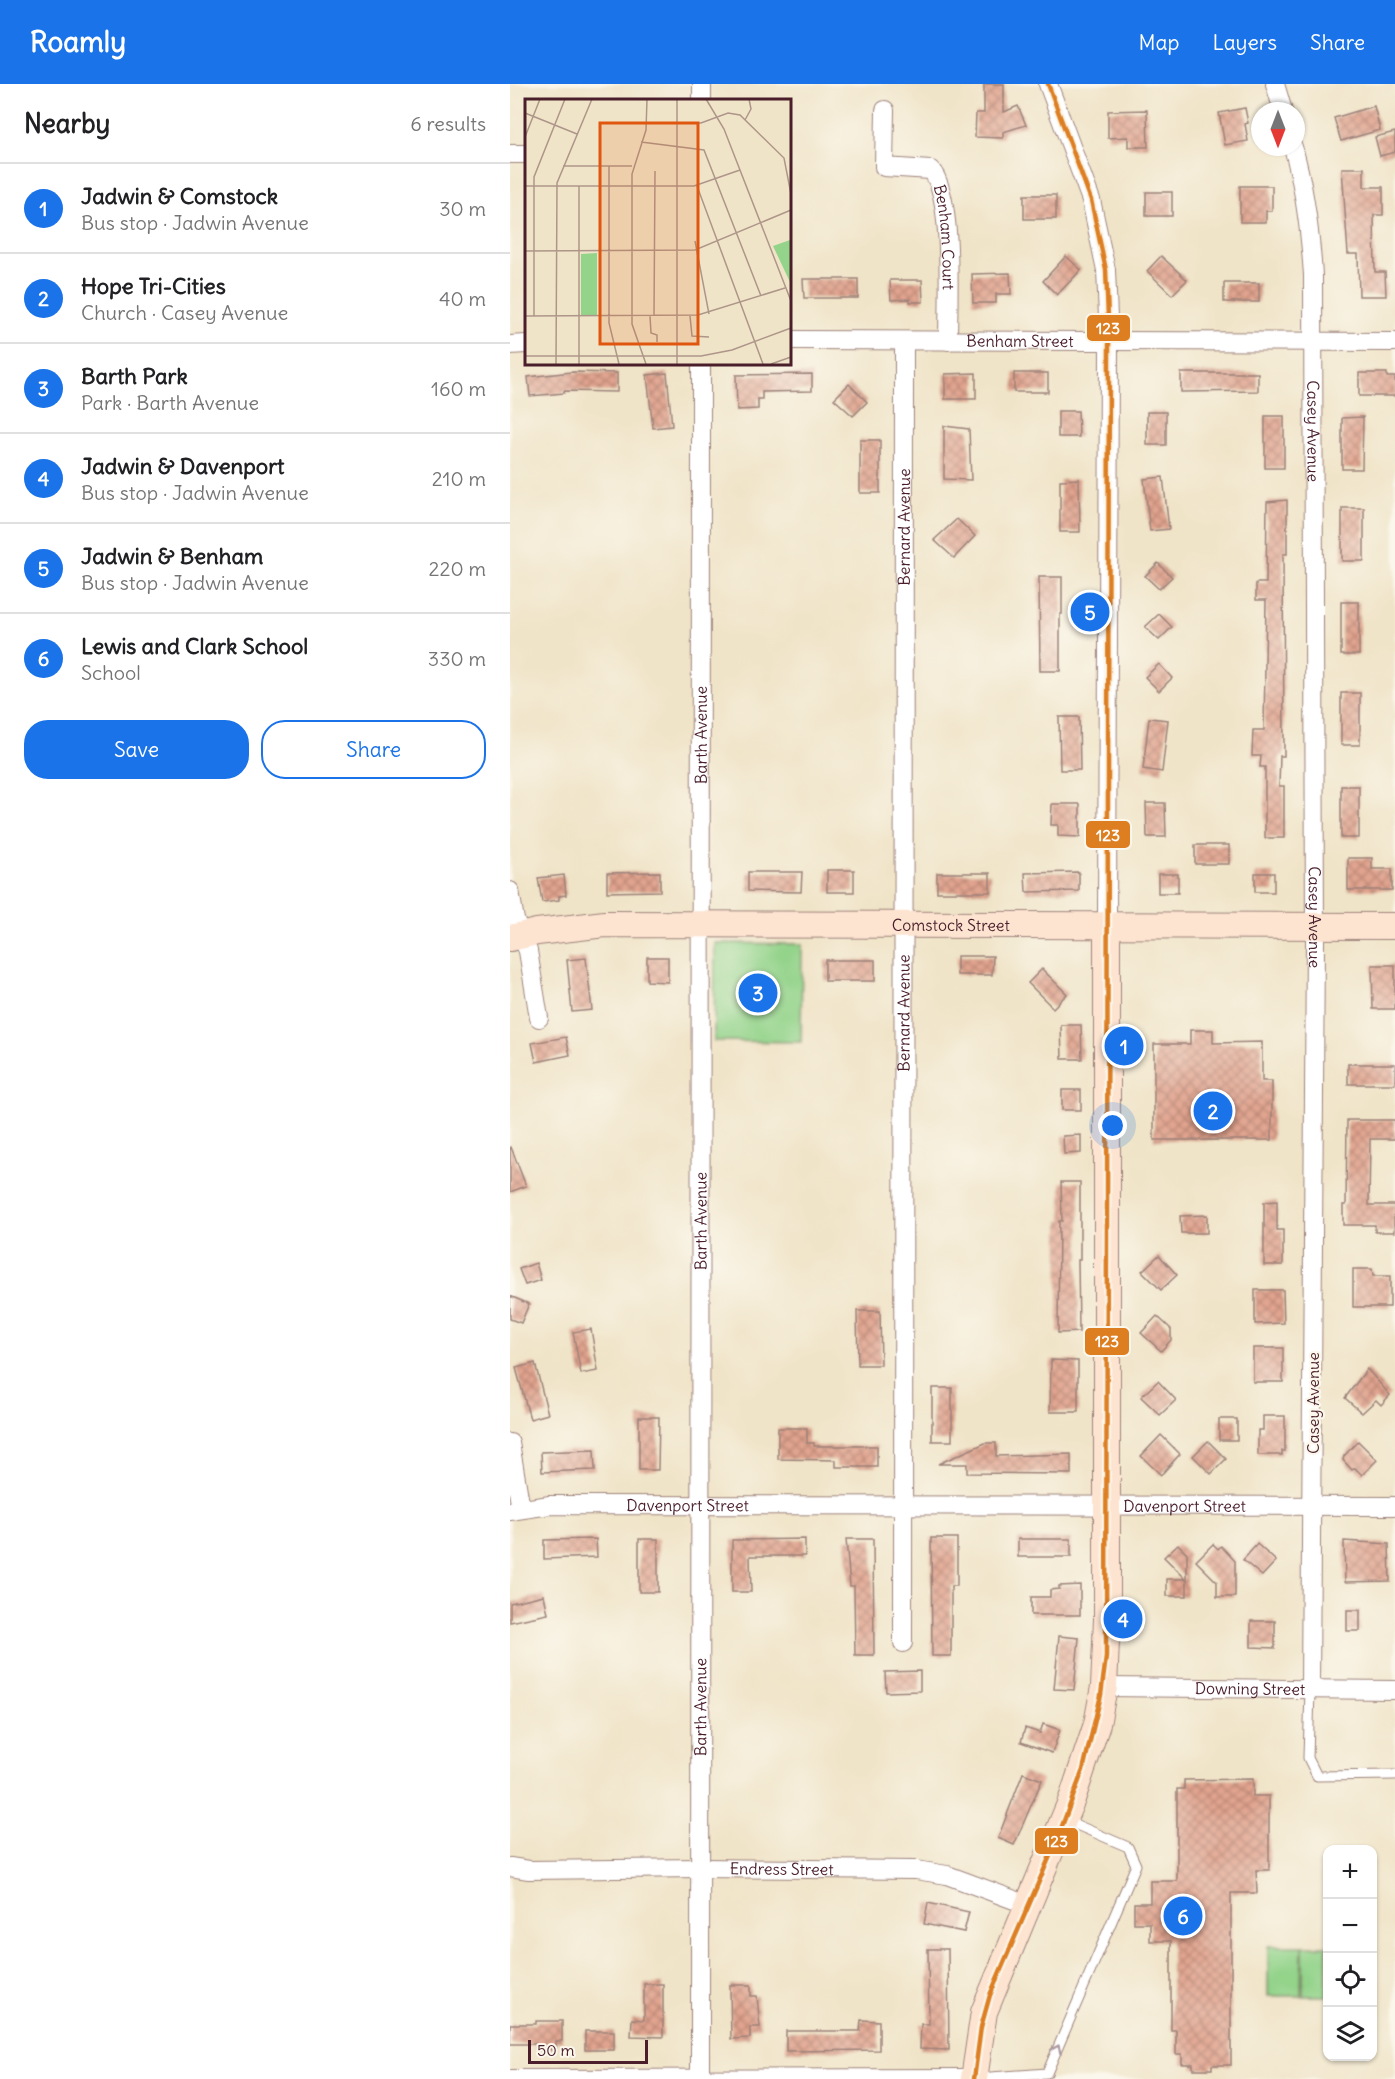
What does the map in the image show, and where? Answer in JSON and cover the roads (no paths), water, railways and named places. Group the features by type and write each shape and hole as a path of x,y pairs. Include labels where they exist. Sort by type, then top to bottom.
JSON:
{"street":[{"path":"510,2079 974,2079 984,2012 1064,1820 1097,1724 1104,1687 1106,1657 1109,341 1106,270 1091,200 1048,84"},
{"path":"1275,84 1280,102"},
{"name":"Benham Court","path":"885,110 884,167 931,170 940,185 946,224 948,341"},
{"name":"Casey Avenue","path":"1295,156 1310,227 1313,342 1315,926 1310,1690"},
{"name":"Benham Street","path":"790,340 1395,342"},
{"name":"Bernard Avenue","path":"902,1507 905,925 904,341"},
{"path":"510,345 525,344"},
{"name":"Barth Avenue","path":"700,2079 701,364"},
{"path":"510,891 516,936 528,951 539,1018"},
{"name":"Comstock Street","path":"516,936 605,924 1395,926"},
{"path":"510,1443 515,1510"},
{"name":"Davenport Street","path":"515,1510 550,1505 1395,1506"},
{"path":"902,1507 903,1643"},
{"name":"Downing Street","path":"1104,1687 1395,1690"},
{"name":"Endress Street","path":"510,1867 529,1870 701,1868 931,1871 1028,1905"}],"lane":[{"path":"1310,1690 1308,1758 1317,1776 1395,1775"},
{"path":"974,2079 1047,2073 1136,1865 1128,1847 1064,1820"}],"place":[{"name":"Jadwin & Benham","path":"1090,612"},
{"name":"Barth Park","path":"758,993"},
{"name":"Jadwin & Comstock","path":"1124,1046"},
{"name":"Hope Tri-Cities","path":"1213,1111"},
{"name":"Jadwin & Davenport","path":"1123,1619"},
{"name":"Lewis and Clark School","path":"1183,1916"}]}
